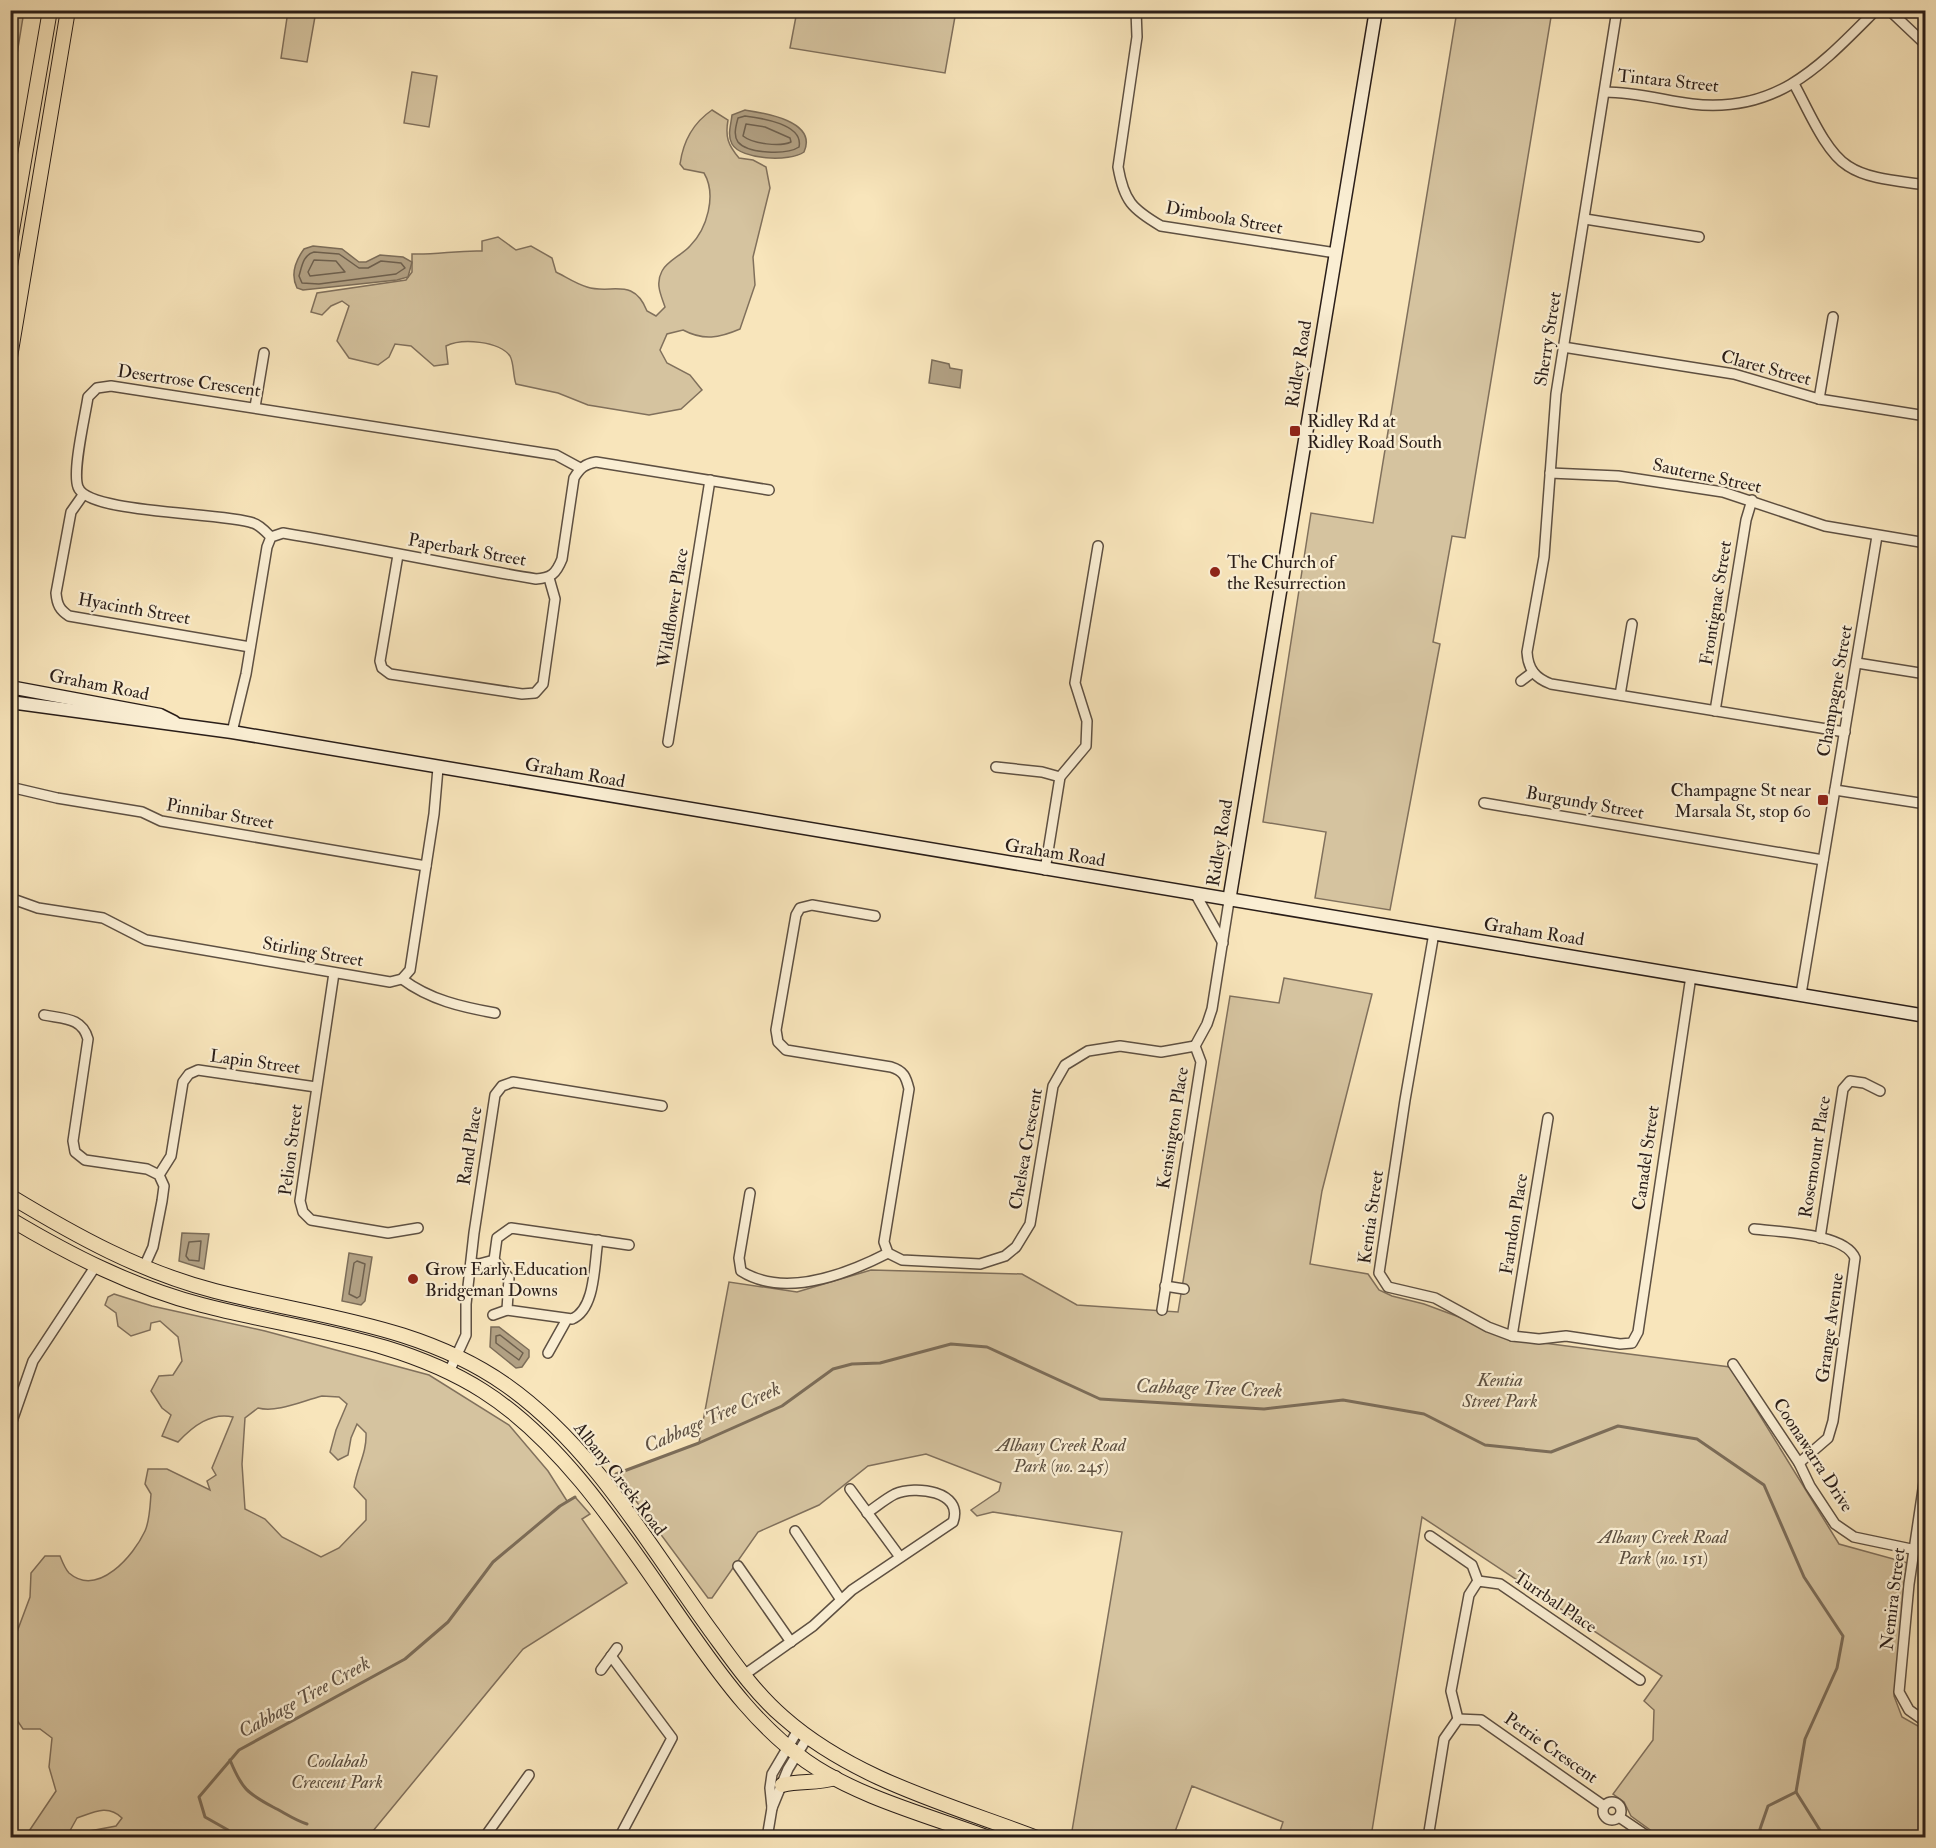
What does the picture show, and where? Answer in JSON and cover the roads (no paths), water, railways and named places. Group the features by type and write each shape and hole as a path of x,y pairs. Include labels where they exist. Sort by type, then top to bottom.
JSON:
{"main road":[{"path":"10,242 50,10"},
{"path":"10,357 68,10"},
{"name":"Albany Creek Road","path":"10,1196 76,1235 144,1267 216,1291 374,1325 416,1338 457,1356 520,1396 575,1447 744,1675 769,1704 803,1734 862,1769 1037,1838"},
{"name":"Albany Creek Road","path":"10,1219 95,1267 178,1299 386,1347 449,1372 513,1412 560,1457 734,1693 792,1750 836,1778 989,1838"},
{"path":"782,1785 796,1782 819,1784 836,1778"}],"street":[{"name":"Dimboola Street","path":"1136,10 1137,38 1118,167 1121,187 1130,204 1138,213 1161,226 1336,253"},
{"name":"Ridley Road","path":"1229,901 1376,10"},
{"name":"Sherry Street","path":"1533,672 1527,652 1544,557 1552,423 1617,10"},
{"name":"Tintara Street","path":"1605,92 1710,105 1751,100 1794,84 1820,66 1876,10"},
{"path":"1888,10 1926,45"},
{"path":"1794,84 1830,148 1846,170 1926,185"},
{"path":"1585,219 1699,237"},
{"path":"1819,399 1833,317"},
{"name":"Claret Street","path":"1563,346 1734,374 1819,399 1926,416"},
{"path":"255,407 264,353"},
{"name":"Desertrose Crescent","path":"83,495 75,479 88,397 97,388 111,386 556,455 580,468"},
{"path":"580,468 596,462 769,490"},
{"name":"Paperbark Street","path":"271,537 284,533 536,579 549,578 557,572 562,559 574,478 580,468"},
{"name":"Sauterne Street","path":"1550,473 1642,479 1723,492 1825,526 1926,543"},
{"name":"Wildflower Place","path":"668,742 710,480"},
{"path":"83,495 92,501 152,511 177,511 254,523 271,537 267,547 250,647 232,732"},
{"name":"Hyacinth Street","path":"83,495 71,512 57,593 57,603 61,611 69,616 250,647"},
{"name":"Frontignac Street","path":"1715,711 1746,520 1752,500"},
{"name":"Champagne Street","path":"1801,994 1877,536"},
{"path":"1045,870 1060,777 1086,746 1087,721 1075,683 1098,546"},
{"path":"398,555 380,661 382,668 390,674 522,694 535,693 543,684 555,598 549,578"},
{"path":"1620,695 1632,624"},
{"path":"1857,663 1926,674"},
{"path":"1521,681 1533,672 1551,684 1845,732"},
{"name":"Graham Road","path":"10,687 160,715 178,724"},
{"name":"Graham Road","path":"10,702 158,724 178,724 232,732 1229,901 1926,1016"},
{"path":"996,767 1042,771 1060,777"},
{"path":"438,768 410,970 402,979 415,989 442,1000 464,1008 495,1013"},
{"name":"Pinnibar Street","path":"10,787 142,812 161,821 426,866"},
{"path":"1835,790 1926,804"},
{"name":"Burgundy Street","path":"1484,803 1823,860"},
{"path":"1196,895 1223,943"},
{"name":"Stirling Street","path":"10,898 38,908 103,918 146,940 390,982 402,979"},
{"name":"Kensington Place","path":"1162,1310 1201,1062 1195,1046 1212,1009 1229,901"},
{"path":"750,1193 739,1258 741,1271 751,1277 792,1285 808,1283 871,1262 888,1253 884,1242 909,1089 907,1078 901,1070 891,1067 786,1050 778,1042 776,1030 796,915 800,908 812,905 875,916"},
{"name":"Kentia Street","path":"1434,933 1404,1100 1379,1273 1388,1287 1435,1298 1488,1327 1512,1336 1539,1339 1566,1336 1620,1344 1632,1343"},
{"name":"Pelion Street","path":"334,973 300,1201 303,1212 311,1220 388,1233 418,1228"},
{"name":"Canadel Street","path":"1632,1343 1638,1332 1691,976"},
{"path":"44,1015 76,1021 85,1029 88,1039 73,1141 75,1152 85,1160 147,1169 159,1175 164,1186 153,1246 144,1267"},
{"name":"Chelsea Crescent","path":"888,1253 902,1260 980,1264 1005,1256 1016,1246 1030,1224 1053,1086 1065,1065 1088,1051 1120,1046 1161,1052 1195,1046"},
{"name":"Lapin Street","path":"159,1175 171,1156 183,1082 189,1074 198,1070 316,1087"},
{"name":"Rosemount Place","path":"1820,1238 1843,1089 1850,1081 1864,1083 1880,1091"},
{"name":"Rand Place","path":"449,1372 466,1335 471,1263 495,1095 502,1086 513,1082 662,1106"},
{"name":"Farndon Place","path":"1512,1336 1548,1118"},
{"path":"507,1310 509,1278 494,1260 496,1238 511,1228 629,1245"},
{"name":"Grange Avenue","path":"1754,1228 1820,1238 1846,1245 1852,1251 1855,1266 1828,1438 1799,1463"},
{"path":"493,1316 507,1310 567,1318 577,1317 586,1305 598,1240"},
{"path":"471,1263 479,1264 494,1260"},
{"path":"10,1427 33,1361 95,1267"},
{"path":"1165,1286 1184,1289"},
{"path":"548,1353 567,1318"},
{"name":"Coonawarra Drive","path":"1733,1364 1799,1463 1810,1486 1835,1524 1854,1537 1916,1550"},
{"name":"Nemira Street","path":"1926,1469 1916,1550 1909,1584 1899,1692 1909,1710 1926,1722"},
{"path":"850,1489 900,1557"},
{"path":"744,1675 791,1642 841,1600 953,1522 953,1506 946,1497 932,1491 905,1491 895,1494 867,1512"},
{"path":"795,1531 841,1600"},
{"path":"1428,1838 1444,1739 1458,1719 1451,1691 1469,1595 1478,1581 1472,1565 1430,1536"},
{"path":"738,1566 791,1642"},
{"name":"Turrbal Place","path":"1478,1581 1500,1584 1640,1680"},
{"path":"601,1670 617,1648"},
{"path":"611,1656 672,1738 619,1838"},
{"name":"Petrie Crescent","path":"1458,1719 1481,1720 1604,1806 1603,1815 1606,1818 1613,1820 1619,1817 1650,1838"},
{"path":"772,1808 770,1788 772,1774 803,1734"},
{"path":"767,1838 772,1808 782,1785 792,1750"},
{"path":"484,1838 529,1775"}],"water":[{"path":"745,110 776,116 796,126 803,133 806,141 804,152 788,157 766,158 737,149 730,137 732,115"},
{"path":"313,246 342,249 359,262 366,262 380,255 403,257 412,262 408,277 397,280 303,290 297,288 295,283 295,267 304,249"},
{"path":"932,360 949,364 950,368 962,370 960,388 929,383"},
{"path":"182,1233 209,1234 204,1269 179,1261"},
{"path":"349,1253 372,1257 365,1301 361,1305 342,1301"},
{"path":"491,1327 499,1327 529,1350 529,1357 522,1367 516,1368 490,1347"}],"waterway":[{"name":"Cabbage Tree Creek","path":"616,1474 699,1443 782,1406 833,1369 852,1364 880,1363 951,1344 987,1347 1100,1399 1264,1409 1343,1400 1424,1414 1485,1445 1551,1452 1618,1426 1697,1439 1764,1485 1804,1577 1843,1636 1837,1668 1805,1739 1796,1792 1823,1835 1844,1838"},
{"name":"Cabbage Tree Creek","path":"231,1838 228,1830 205,1817 199,1797 239,1750 405,1659 448,1622 493,1562 560,1506 575,1497"},
{"path":"230,1760 238,1778 251,1794 307,1824"},
{"path":"1764,1838 1760,1829 1768,1806 1796,1792"}],"place":[{"name":"Ridley Rd at Ridley Road South","path":"1295,431"},
{"name":"The Church of the Resurrection","path":"1215,572"},
{"name":"Champagne St near Marsala St, stop 60","path":"1823,800"},
{"name":"Grow Early Education Bridgeman Downs","path":"413,1279"}],"park label":[{"name":"Kentia Street Park","path":"1500,1390"},
{"name":"Albany Creek Road Park (no. 245)","path":"1061,1455"},
{"name":"Albany Creek Road Park (no. 151)","path":"1663,1547"},
{"name":"Coolabah Crescent Park","path":"337,1771"}]}
